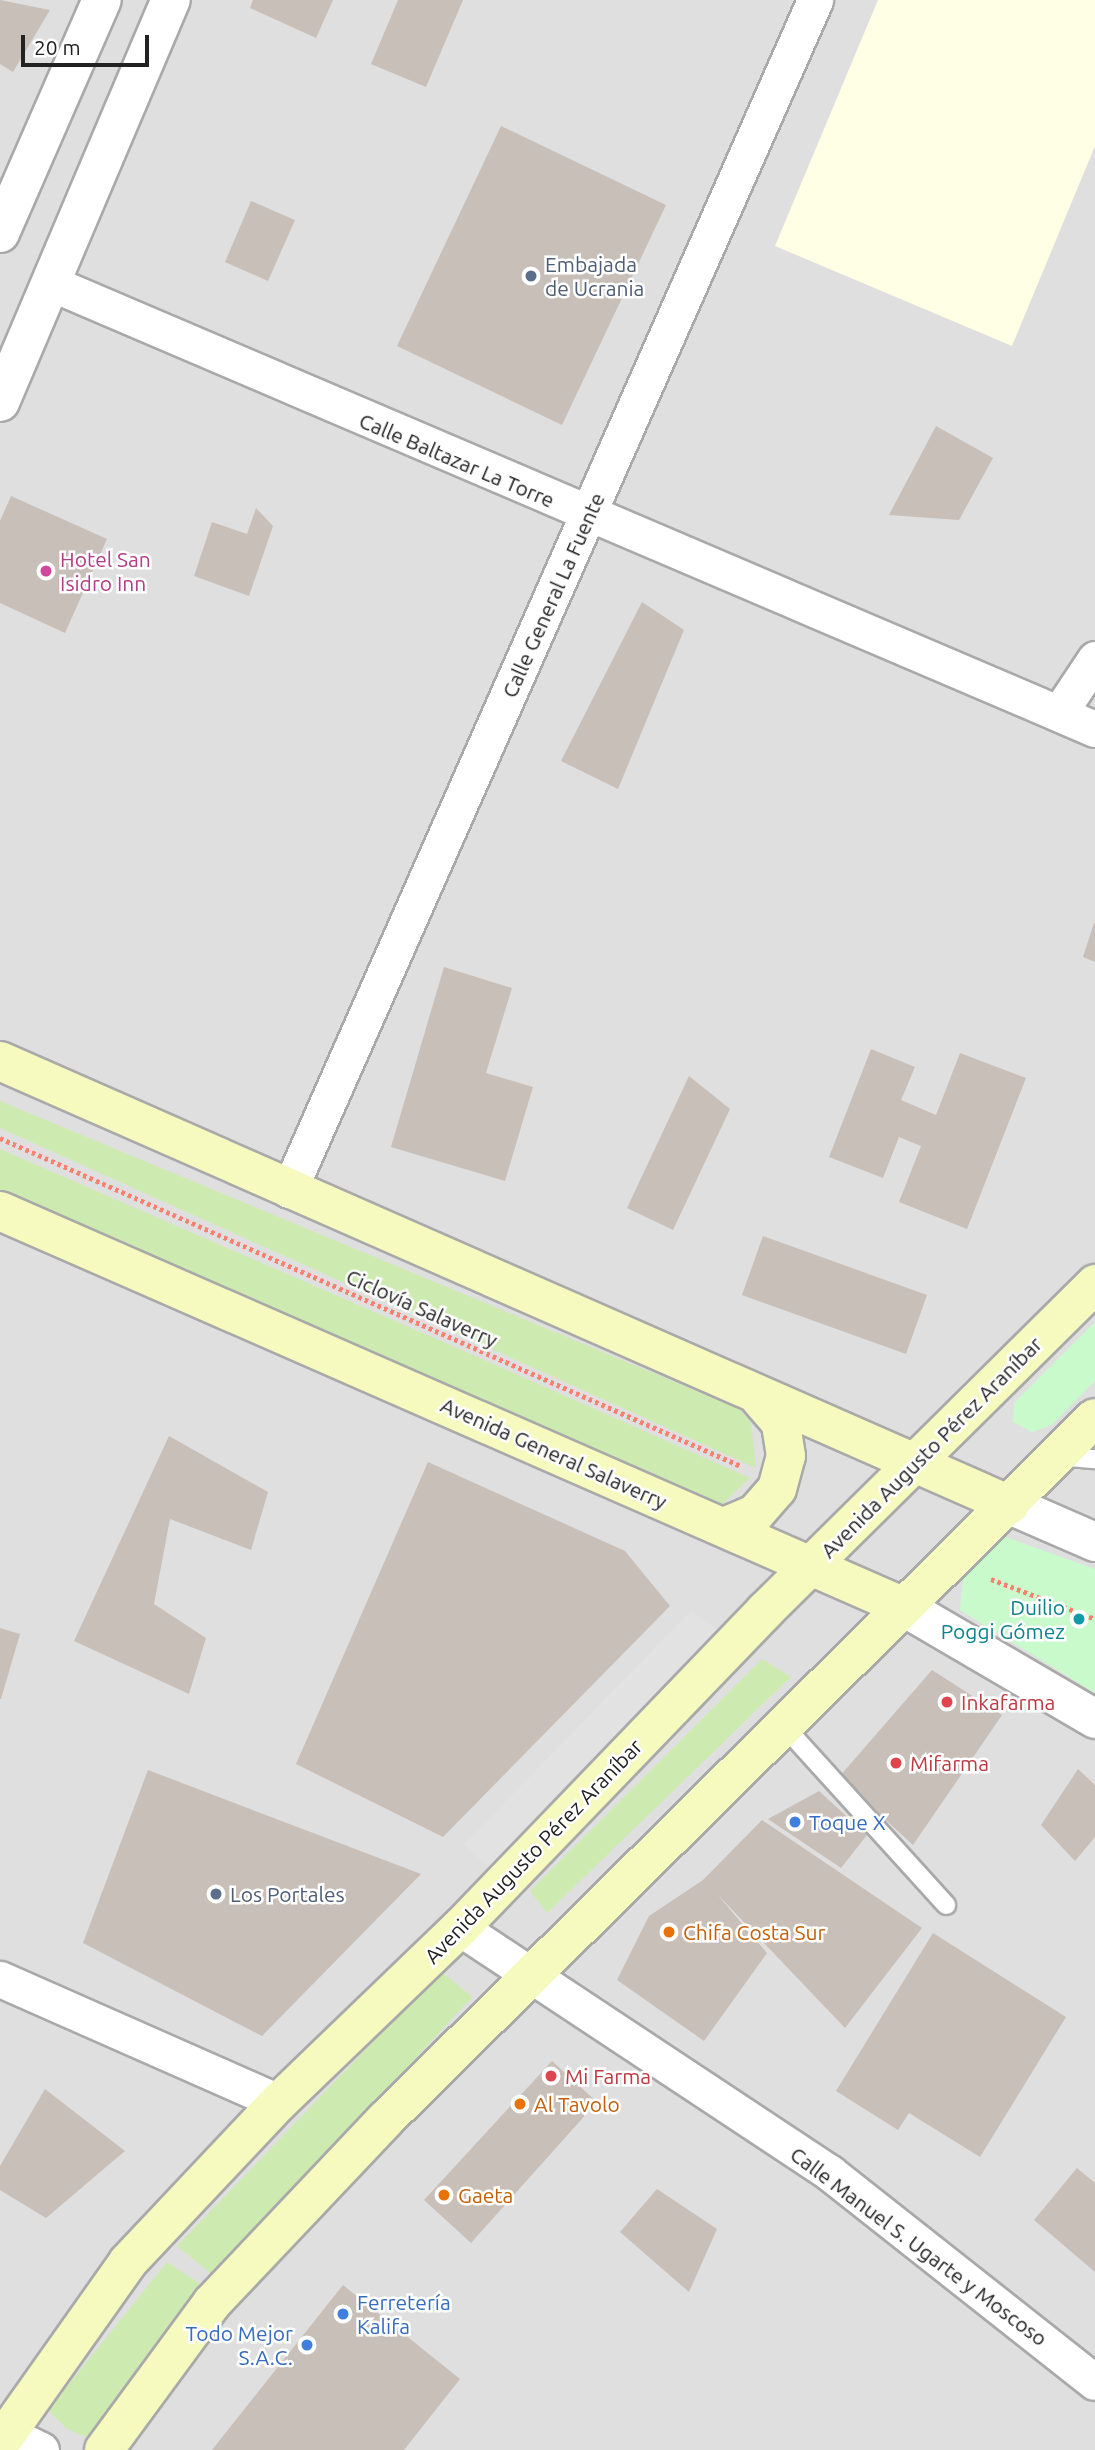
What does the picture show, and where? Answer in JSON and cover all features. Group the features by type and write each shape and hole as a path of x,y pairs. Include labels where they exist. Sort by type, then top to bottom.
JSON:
{"main road":[{"path":"0,1061 760,1399 1010,1505"},
{"name":"Avenida General Salaverry","path":"0,1211 902,1606"},
{"name":"Avenida Augusto Pérez Araníbar","path":"3,2437 128,2262 279,2102 460,1928 812,1565 1095,1284"},
{"path":"724,1527 755,1514 777,1489 786,1456 781,1423 760,1399"},
{"path":"104,2450 212,2303 530,1976 902,1606 1010,1505 1077,1458 1095,1418"}],"street":[{"path":"0,233 102,0"},
{"path":"0,402 171,0"},
{"name":"Calle General La Fuente","path":"289,1190 815,0"},
{"name":"Calle Baltazar La Torre","path":"52,284 587,517 1095,729"},
{"path":"1059,713 1095,659"},
{"path":"1010,1505 1095,1542"},
{"name":"Avenida General Salaverry","path":"902,1606 1095,1719"},
{"name":"Calle Manuel S. Ugarte y Moscoso","path":"460,1928 830,2173 1095,2382"},
{"path":"0,1979 279,2102"},
{"path":"3,2437 41,2450"}],"lane":[{"path":"783,1725 946,1905"}],"path":[{"name":"Ciclovía Salaverry","path":"0,1138 748,1469"},
{"path":"991,1578 1095,1619"}],"shaded area":[{"path":"0,0 1095,0 1095,2450 0,2450"},
{"path":"878,0 1095,0 1095,146 1012,346 775,246"},
{"path":"691,1611 719,1631 491,1871 464,1844"}],"green space":[{"path":"0,1101 740,1409 751,1423 756,1468 0,1128"},
{"path":"0,1149 750,1478 712,1514 0,1198"},
{"path":"1095,1322 1095,1381 1052,1425 1032,1432 1013,1422 1014,1403"},
{"path":"1003,1536 1095,1569 1095,1693 960,1610 963,1579"},
{"path":"762,1659 791,1677 547,1913 530,1891"},
{"path":"441,1971 472,1997 215,2277 177,2246"},
{"path":"167,2262 205,2287 91,2439 67,2429 48,2410"}],"building":[{"path":"0,0 50,10 13,72 0,64"},
{"path":"253,0 333,0 316,38 250,8"},
{"path":"398,0 463,0 426,87 371,64"},
{"name":"Embajada de Ucrania","path":"501,126 666,205 562,425 397,346"},
{"path":"251,201 295,220 268,281 225,262"},
{"path":"936,426 993,458 959,520 889,515"},
{"name":"Hotel San Isidro Inn","path":"11,496 107,539 65,633 0,603 0,521"},
{"path":"256,508 273,526 249,596 194,576 212,522 247,534"},
{"path":"642,602 684,630 618,789 561,761"},
{"path":"1095,923 1095,962 1083,957"},
{"path":"444,967 512,988 486,1073 533,1087 505,1181 391,1147"},
{"path":"871,1049 915,1067 901,1100 936,1115 960,1053 1026,1078 967,1229 899,1202 921,1146 899,1137 883,1178 829,1157"},
{"path":"689,1076 730,1109 673,1230 627,1208"},
{"path":"763,1236 927,1295 906,1354 742,1295"},
{"path":"169,1436 268,1492 251,1550 170,1519 154,1604 206,1638 189,1694 74,1641"},
{"path":"428,1462 625,1551 670,1606 443,1837 296,1764"},
{"path":"0,1628 20,1634 1,1699 0,1699"},
{"path":"932,1670 1002,1715 913,1845 839,1777"},
{"path":"1078,1769 1095,1785 1095,1837 1075,1861 1041,1825"},
{"path":"148,1770 421,1874 262,2036 83,1943"},
{"path":"819,1791 867,1835 841,1868 768,1819"},
{"path":"762,1820 922,1928 845,2028 717,1894 767,1953 704,2041 617,1980 649,1916 703,1880"},
{"path":"933,1933 1066,2017 980,2157 909,2113 898,2130 836,2091"},
{"path":"552,2061 597,2102 471,2243 424,2200"},
{"path":"45,2089 125,2151 46,2218 0,2190 0,2166"},
{"path":"1077,2168 1095,2183 1095,2272 1034,2220"},
{"path":"657,2189 717,2229 689,2292 620,2232"},
{"path":"343,2285 460,2379 404,2450 212,2450"}],"place":[{"name":"Embajada de Ucrania","path":"531,276"},
{"name":"Hotel San Isidro Inn","path":"46,571"},
{"name":"Duilio Poggi Gómez","path":"1079,1619"},
{"name":"Inkafarma","path":"947,1702"},
{"name":"Mifarma","path":"896,1763"},
{"name":"Toque X","path":"795,1822"},
{"name":"Los Portales","path":"216,1894"},
{"name":"Chifa Costa Sur","path":"669,1932"},
{"name":"Mi Farma","path":"551,2076"},
{"name":"Al Tavolo","path":"520,2104"},
{"name":"Gaeta","path":"444,2195"},
{"name":"Ferretería Kalifa","path":"343,2314"},
{"name":"Todo Mejor S.A.C.","path":"307,2345"}]}
